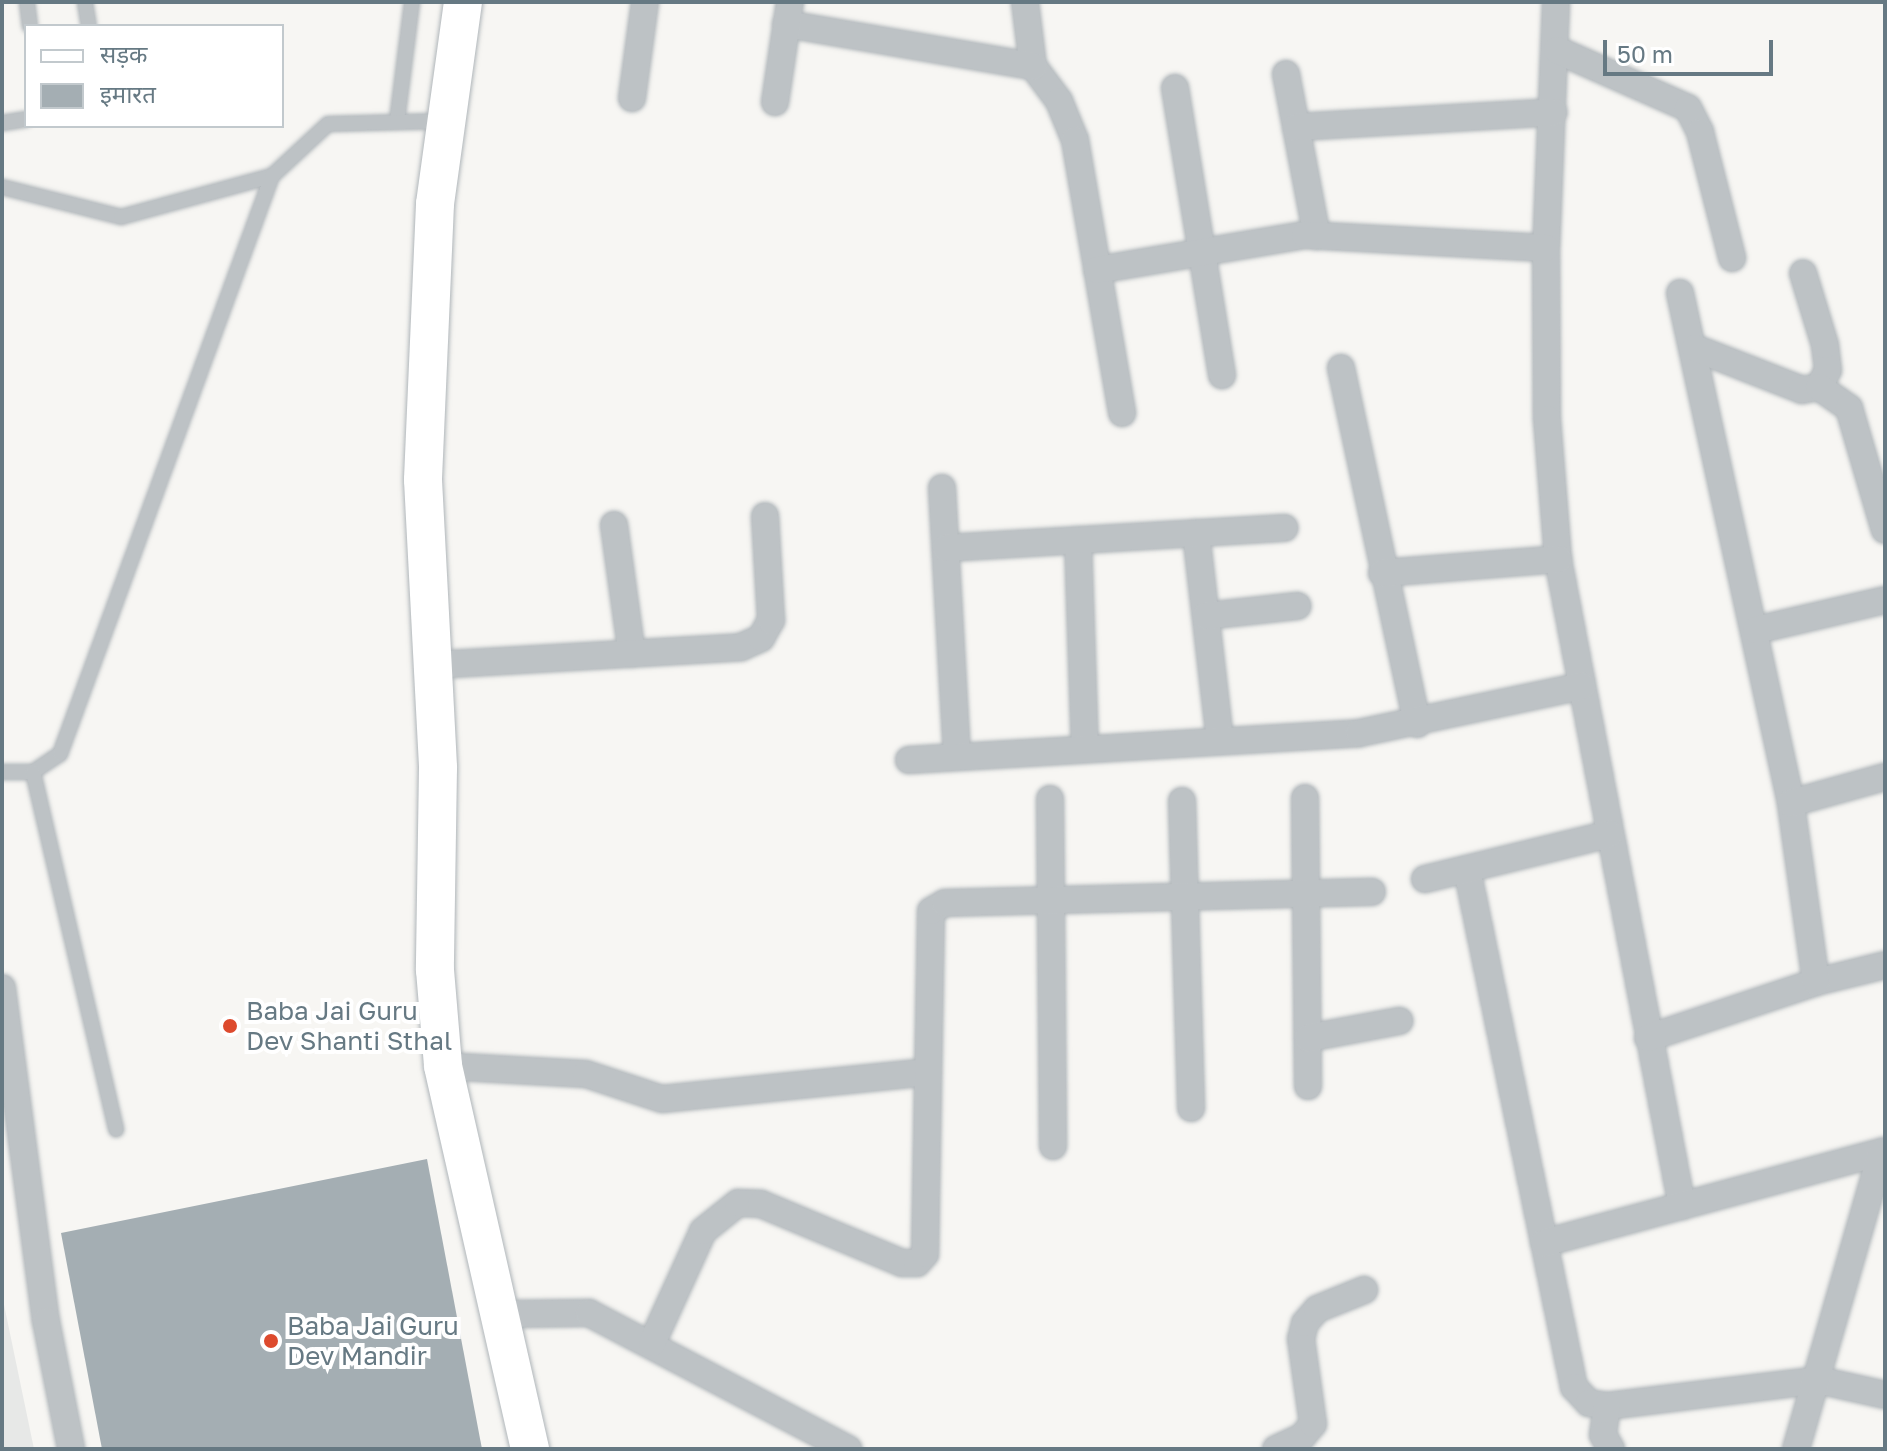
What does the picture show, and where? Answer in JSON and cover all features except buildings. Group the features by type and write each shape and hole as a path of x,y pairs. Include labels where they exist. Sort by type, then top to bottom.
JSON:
{"street":[{"path":"463,2 444,121 423,480 433,665 435,970 443,1066 530,1449"},
{"path":"632,98 645,2"},
{"path":"1025,2 1033,66 1069,119 1122,413"},
{"path":"1556,2 1557,50 1546,248 1547,419 1558,559 1682,1206"},
{"path":"775,102 788,13 1033,66"},
{"path":"1557,50 1688,108 1700,132 1732,258"},
{"path":"1286,74 1317,236"},
{"path":"1175,88 1199,253 1222,375"},
{"path":"1296,127 1554,112"},
{"path":"1097,270 1317,236 1546,248"},
{"path":"1803,273 1825,345 1828,370 1819,387"},
{"path":"1680,293 1695,348 1791,803 1816,982"},
{"path":"1695,348 1802,390 1819,387 1849,408 1880,490 1885,530"},
{"path":"1341,368 1382,573 1417,724"},
{"path":"942,488 957,757"},
{"path":"433,665 741,647 761,638 771,620 765,516"},
{"path":"614,525 632,654"},
{"path":"946,548 1284,528"},
{"path":"1196,533 1220,741"},
{"path":"1078,540 1085,749"},
{"path":"1382,573 1558,559"},
{"path":"1756,630 1885,600"},
{"path":"1206,616 1297,606"},
{"path":"909,760 1220,741 1417,724 1582,686"},
{"path":"1791,803 1885,777"},
{"path":"1305,798 1309,894 1308,1086"},
{"path":"1050,799 1053,1146"},
{"path":"1182,801 1188,897 1191,1108"},
{"path":"1425,879 1610,834"},
{"path":"1467,869 1574,1387 1589,1403 1607,1406 1818,1380 1885,1395"},
{"path":"652,1343 703,1231 738,1203 761,1204 902,1263 917,1263 930,1234 926,1072 931,911 945,903 1372,892"},
{"path":"1648,1038 1816,982 1885,965"},
{"path":"2,988 7,1063 46,1321 71,1449"},
{"path":"1308,1038 1399,1021"},
{"path":"443,1066 586,1074 662,1099 926,1072"},
{"path":"1544,1243 1884,1152"},
{"path":"1796,1449 1884,1152"},
{"path":"1276,1449 1302,1437 1313,1424 1301,1339 1305,1323 1317,1309 1364,1290"},
{"path":"501,1314 589,1313 652,1343 848,1449"},
{"path":"1607,1406 1603,1435 1611,1449"}],"lane":[{"path":"27,2 30,24"},
{"path":"85,2 89,24"},
{"path":"397,121 412,2"},
{"path":"2,123 24,119"},
{"path":"2,772 33,772 60,754 272,176 328,124 444,121"},
{"path":"2,187 121,217 272,176"},
{"path":"33,772 116,1130"}],"shaded area":[{"path":"2,1295 34,1449 2,1449"}],"place":[{"name":"Baba Jai Guru Dev Shanti Sthal","path":"230,1026"},
{"name":"Baba Jai Guru Dev Mandir","path":"271,1341"}]}
